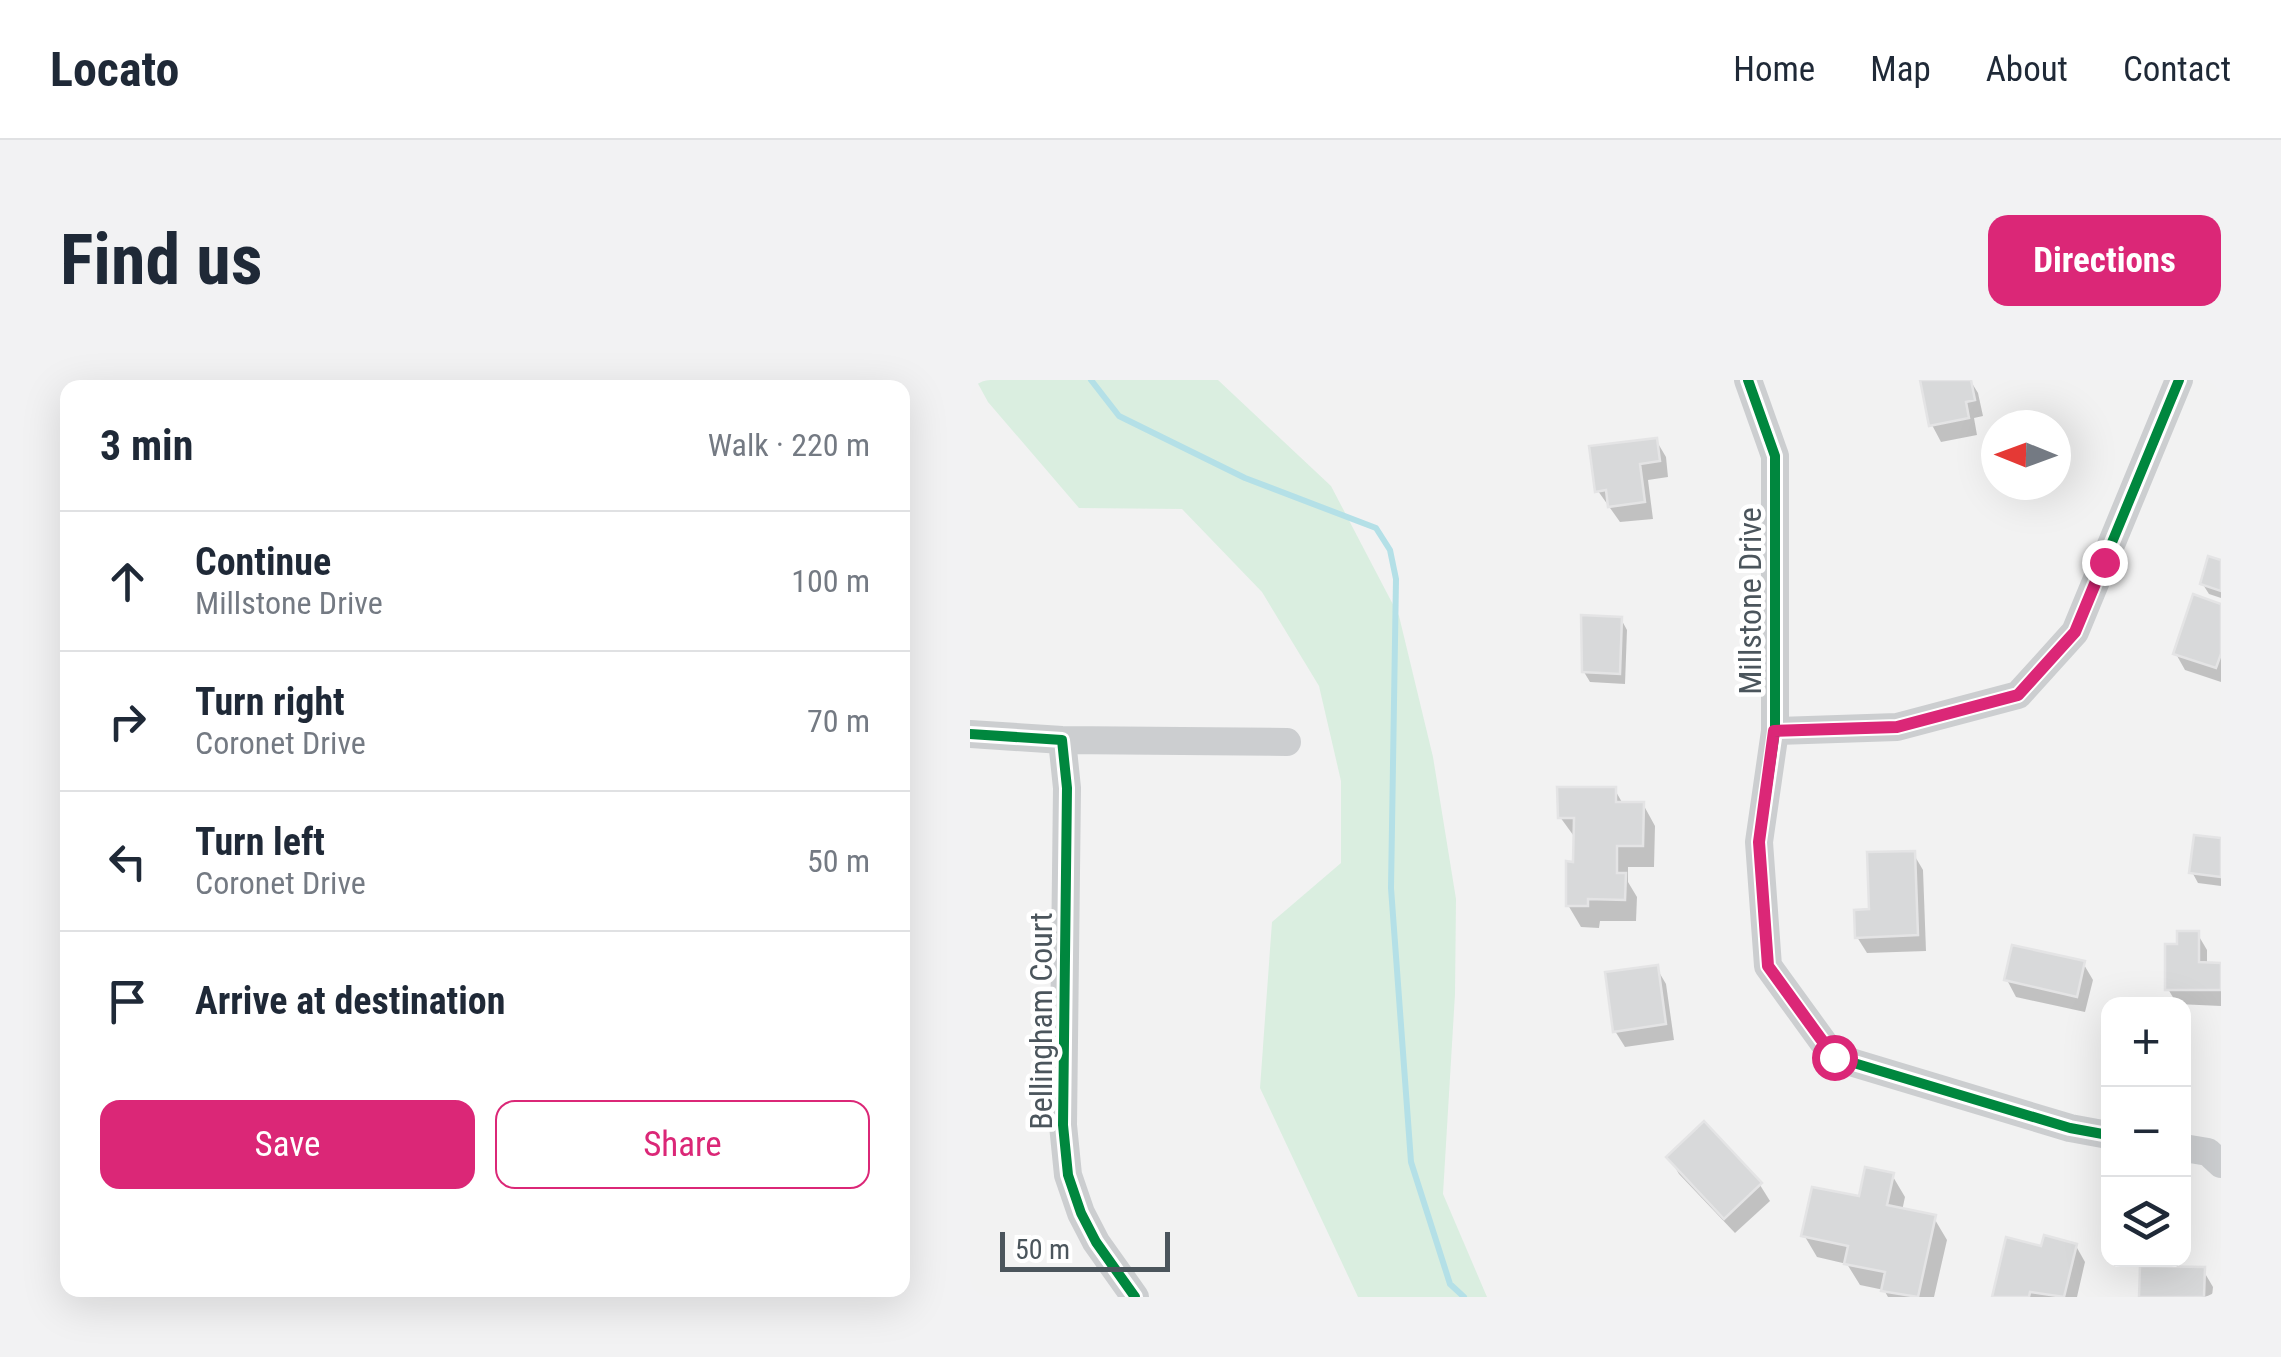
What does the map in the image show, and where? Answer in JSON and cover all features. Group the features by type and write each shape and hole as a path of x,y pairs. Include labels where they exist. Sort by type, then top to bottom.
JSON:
{"street":[{"name":"Millstone Drive","path":"1748,380 1775,456 1774,731 1759,842 1768,966 1834,1057 2070,1128 2101,1134"},
{"path":"1774,731 1897,727 2018,695 2075,632 2180,380"},
{"path":"970,734 1062,740 1287,742"},
{"name":"Bellingham Court","path":"1062,740 1067,788 1063,1125 1068,1175 1096,1242 1135,1297"},
{"path":"2191,1149 2208,1152 2221,1164"}],"green space":[{"path":"976,380 1218,380 1331,486 1399,616 1433,757 1456,899 1455,994 1443,1194 1487,1297 1358,1297 1260,1088 1272,922 1341,863 1341,781 1319,686 1262,592 1182,509 1079,508 988,402"}],"building":[{"path":"1920,380 1971,380 1975,400 1966,402 1969,418 1929,426"},
{"path":"1657,438 1660,461 1640,464 1645,502 1608,507 1606,490 1595,492 1589,446"},
{"path":"2208,556 2221,560 2221,591 2200,584"},
{"path":"2193,594 2221,604 2221,654 2216,668 2173,654"},
{"path":"1581,615 1622,617 1620,674 1582,672"},
{"path":"1557,787 1616,787 1616,802 1644,802 1643,846 1617,846 1617,873 1626,873 1625,900 1588,899 1588,906 1566,906 1566,861 1573,862 1574,818 1558,818"},
{"path":"2194,835 2221,838 2221,877 2189,873"},
{"path":"1915,851 1918,935 1855,938 1854,910 1869,909 1867,852"},
{"path":"2177,931 2199,931 2199,962 2221,963 2221,990 2165,990 2165,944 2177,944"},
{"path":"2012,945 2085,961 2077,997 2004,980"},
{"path":"1658,965 1666,1024 1613,1032 1605,972"},
{"path":"1704,1121 1762,1183 1724,1219 1666,1157"},
{"path":"1865,1167 1894,1173 1887,1205 1936,1215 1918,1297 1881,1291 1885,1272 1844,1264 1848,1246 1801,1236 1812,1187 1859,1196"},
{"path":"2044,1235 2077,1244 2064,1297 2030,1292 2029,1297 1992,1297 2006,1237 2041,1246"},
{"path":"2140,1267 2205,1267 2204,1297 2139,1297"}],"waterway":[{"path":"1091,380 1119,416 1245,478 1376,528 1390,550 1396,579 1391,888 1411,1162 1450,1284 1464,1297"}],"cycle path":[{"path":"1748,380 1775,456 1775,731 1759,842 1768,966 1834,1057 2070,1128 2101,1134"},
{"path":"1775,731 1897,727 2018,695 2075,632 2179,380"},
{"path":"970,734 1062,740 1067,788 1063,1125 1068,1175 1096,1242 1135,1297"}],"route":[{"path":"1834,1057 1768,966 1759,842 1774,731 1897,727 2018,695 2075,632 2104,562"}]}
